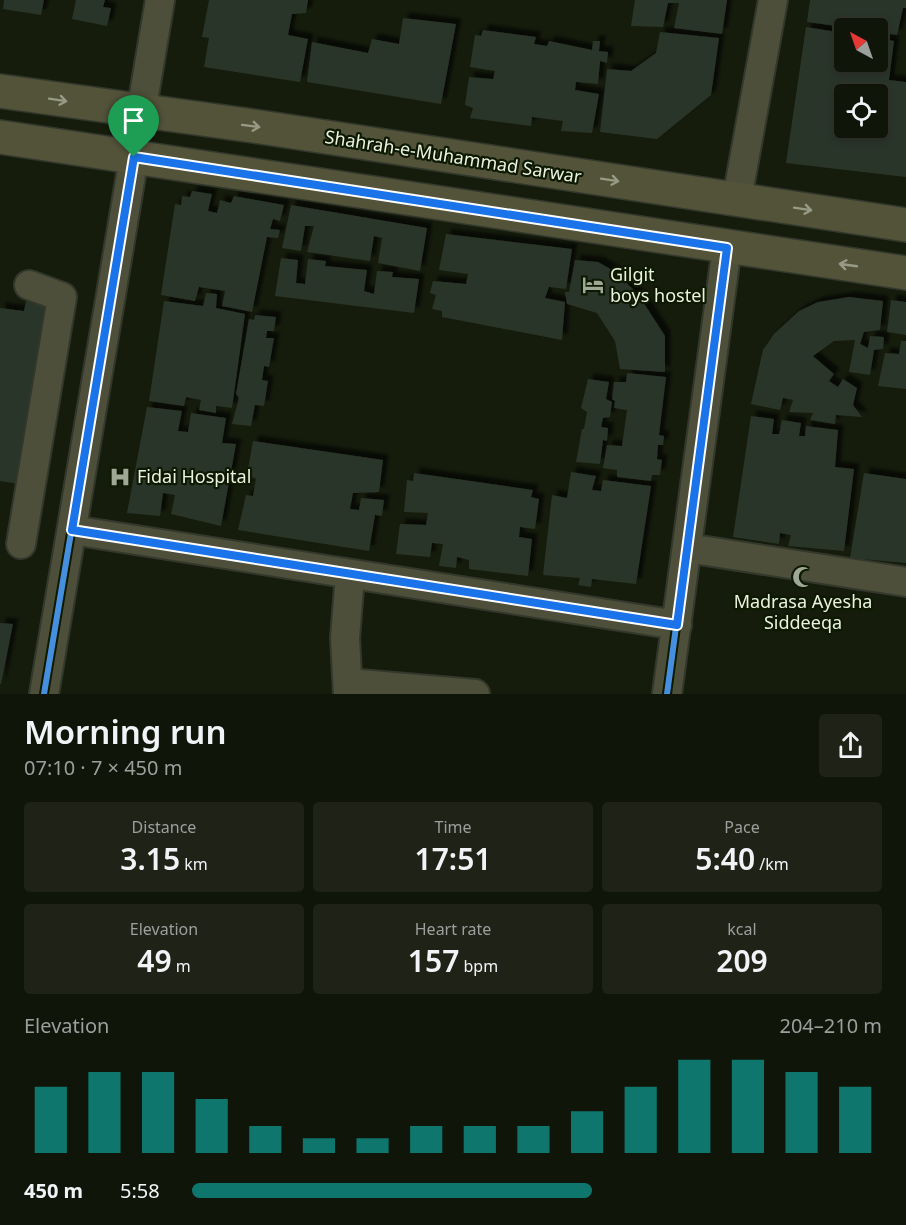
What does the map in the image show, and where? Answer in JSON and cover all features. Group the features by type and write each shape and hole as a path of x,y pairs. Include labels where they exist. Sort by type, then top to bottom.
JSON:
{"main road":[{"name":"Shahrah-e-Muhammad Sarwar","path":"0,91 141,113 260,127 906,225"},
{"path":"0,137 727,248 906,273"}],"street":[{"path":"141,113 160,0"},
{"path":"737,200 773,0"},
{"path":"44,694 134,157"},
{"path":"667,694 727,248"},
{"path":"21,544 62,297 29,285"},
{"path":"72,530 677,625"},
{"path":"687,548 906,582"},
{"path":"350,574 345,638 348,689 475,694"}],"building":[{"path":"4,0 44,0 41,15 3,9"},
{"path":"76,0 105,0 103,7 111,8 107,26 72,19"},
{"path":"209,0 308,0 306,13 292,14 288,35 308,39 300,82 204,67 209,38 202,37"},
{"path":"635,0 727,0 722,34 674,28 679,3 668,3 663,27 631,26"},
{"path":"810,0 906,0 906,8 903,8 897,35 888,34 888,18 834,18 834,26 807,22"},
{"path":"403,18 456,24 441,104 307,82 312,42 368,53 372,39 399,44"},
{"path":"806,27 834,31 834,72 888,72 888,40 894,41 889,80 906,82 906,177 786,163"},
{"path":"483,30 536,37 534,44 547,46 549,41 592,50 593,41 600,41 599,51 608,52 607,63 600,61 598,84 576,82 575,90 599,94 592,133 561,131 563,121 532,117 531,126 470,118 473,108 465,105 469,77 493,79 495,71 470,67 475,35 481,36"},
{"path":"660,32 719,38 711,95 657,139 600,132 607,69 631,71 656,53"},
{"path":"192,191 212,194 208,211 217,213 220,200 231,203 234,196 284,205 280,221 273,219 270,229 280,230 278,238 267,237 252,312 222,306 225,291 199,287 195,301 161,295 175,204 181,205 182,196 190,197"},
{"path":"291,205 427,228 420,271 378,263 382,238 374,236 370,261 307,252 314,226 305,226 301,251 282,248"},
{"path":"446,234 572,249 566,289 549,287 545,298 565,302 562,340 442,317 442,311 432,309 436,295 430,293 433,281 466,284 468,274 439,270"},
{"path":"281,258 298,260 296,283 305,284 308,259 326,261 325,266 367,270 364,291 374,294 377,271 393,272 392,277 419,279 414,313 275,296"},
{"path":"575,260 598,262 614,271 638,294 665,336 665,372 620,369 615,341 597,313 567,304 565,292 569,292"},
{"path":"206,293 217,294 216,308 245,314 232,408 216,406 216,413 199,410 201,400 186,397 184,406 149,401 164,301 203,306"},
{"path":"849,297 883,301 880,330 864,332 860,344 868,348 870,336 884,337 883,349 874,350 870,375 849,372 855,340 834,341 813,356 834,374 829,381 838,387 843,379 857,388 853,405 862,417 836,415 835,424 810,420 813,413 789,412 793,400 783,398 780,410 751,404 763,350 774,334 799,311 818,302"},
{"path":"891,300 906,302 906,335 887,332"},
{"path":"26,301 53,305 25,485 0,481 0,308 24,311"},
{"path":"255,315 276,317 274,331 267,331 266,338 274,338 269,367 264,366 262,380 268,381 264,406 255,405 251,426 232,424 239,398 236,394 249,319 254,320"},
{"path":"901,341 906,341 906,389 878,386 885,353 899,354"},
{"path":"627,373 666,377 659,435 664,436 663,445 658,445 657,459 662,460 660,475 652,475 651,481 617,477 617,470 603,468 607,445 622,446 627,410 614,408 615,401 612,399 614,382 626,382"},
{"path":"588,379 609,382 606,399 612,402 610,417 603,418 601,427 608,428 607,441 603,440 600,464 576,462 587,412 581,408"},
{"path":"147,407 182,411 178,431 188,432 191,413 226,418 222,443 236,444 221,526 171,514 175,495 163,493 160,516 127,513"},
{"path":"751,416 774,419 772,434 779,434 782,420 801,423 799,436 805,436 806,426 838,430 835,467 854,469 844,551 788,546 791,535 780,533 779,544 733,537"},
{"path":"253,441 383,460 379,492 353,493 350,509 359,510 361,498 384,500 382,516 375,515 369,551 238,530 246,495 253,496 256,479 247,475"},
{"path":"571,472 596,476 592,490 601,491 603,480 651,486 636,584 592,579 591,587 578,585 580,578 543,575 552,495 567,498"},
{"path":"414,473 533,490 531,497 539,499 535,529 520,527 519,537 532,539 528,576 469,569 469,560 457,557 456,568 439,566 443,544 432,543 430,557 396,554 400,524 426,525 428,513 404,512 407,480 413,481"},
{"path":"864,473 906,479 906,563 850,558"},
{"path":"0,623 13,624 1,684 0,684"}],"cycle path":[{"path":"44,694 134,157"},
{"path":"667,694 727,247"},
{"path":"72,530 677,625"}],"place":[{"name":"Gilgit boys hostel","path":"593,285"},
{"name":"Fidai Hospital","path":"120,477"},
{"name":"Madrasa Ayesha Siddeeqa","path":"803,577"}],"route":[{"path":"134,157 727,248 677,625 72,530 134,157"}]}
